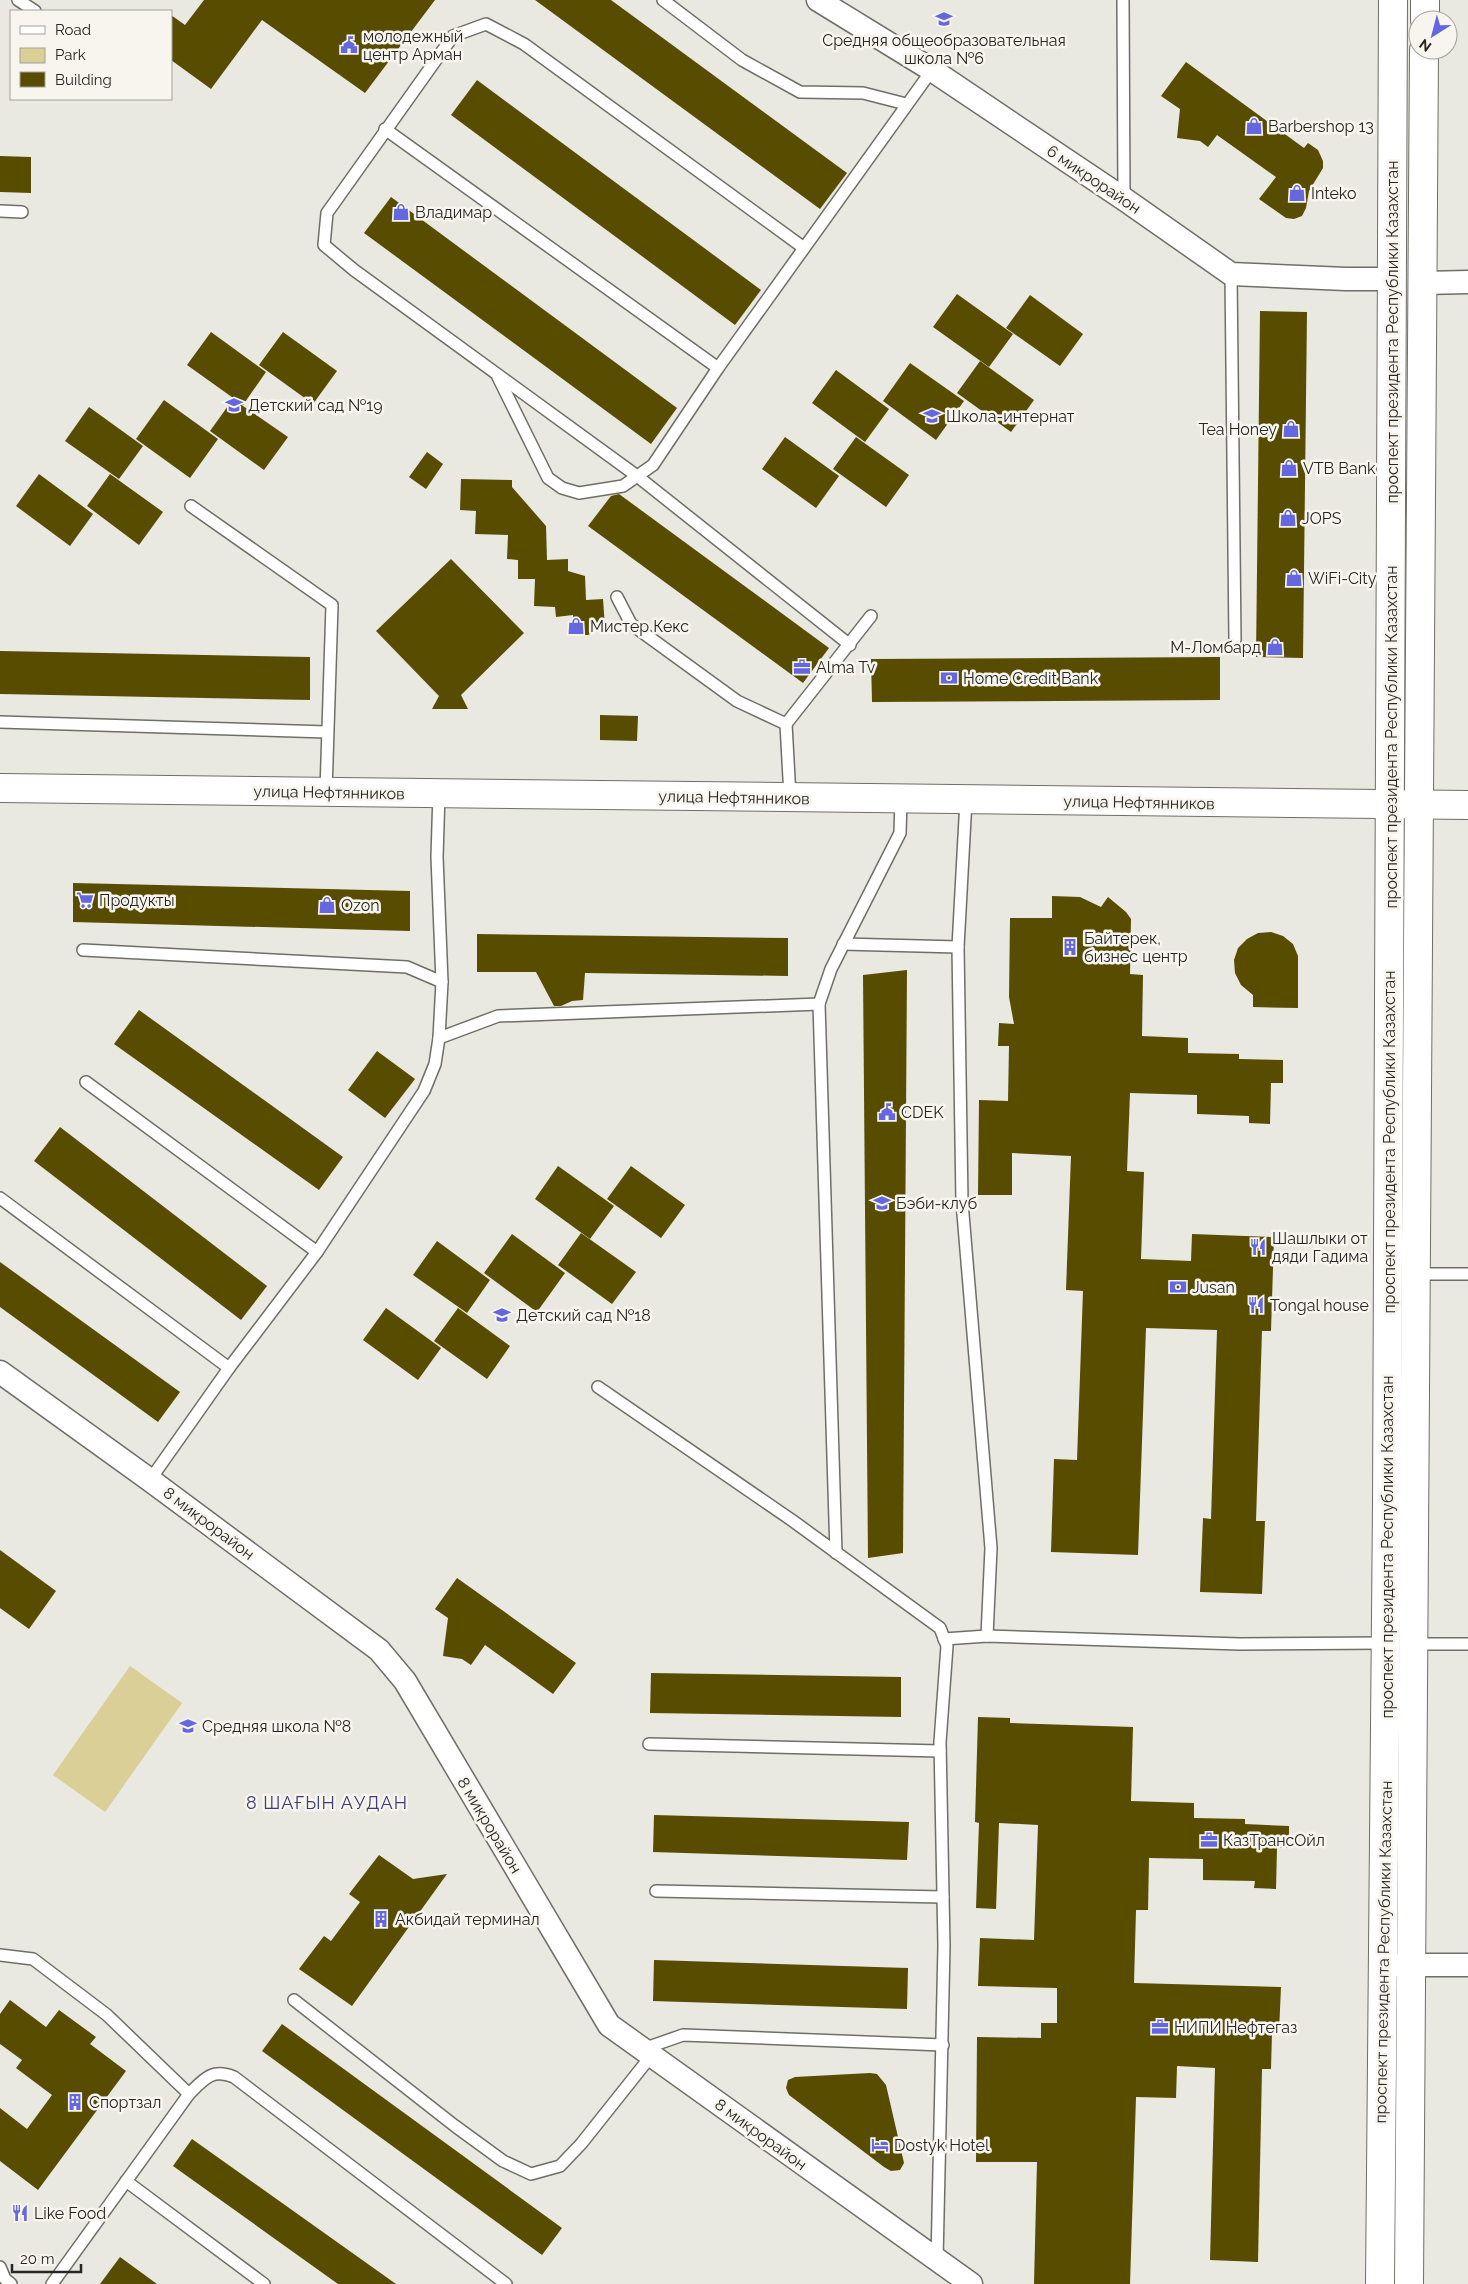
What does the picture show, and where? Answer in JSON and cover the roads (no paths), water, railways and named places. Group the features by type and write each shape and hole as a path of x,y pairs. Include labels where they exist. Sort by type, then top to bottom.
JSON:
{"main road":[{"name":"проспект президента Республики Казахстан","path":"1380,2284 1386,1643 1393,0"},
{"name":"проспект президента Республики Казахстан","path":"1409,2284 1424,60"},
{"name":"улица Нефтянников","path":"0,788 1390,806 1468,805"}],"street":[{"name":"6 микрорайон","path":"818,0 932,70 1124,199 1231,274"},
{"path":"1231,274 1346,280 1392,279"},
{"path":"1423,282 1468,282"},
{"name":"8 микрорайон","path":"0,1372 150,1480 379,1650 405,1681 609,2025 971,2284"},
{"path":"1386,1643 1413,1644"},
{"path":"1383,1965 1468,1965"}],"lane":[{"path":"18,0 33,10"},
{"path":"663,0 742,60 800,92 863,93 906,104"},
{"path":"1122,0 1124,199"},
{"path":"804,248 524,44 486,24 453,36 326,213 324,245 354,270 637,476 850,645"},
{"path":"497,375 548,478 562,488 579,493 623,486 653,465 718,368 932,70"},
{"path":"385,129 718,368"},
{"path":"0,211 22,212"},
{"path":"1231,274 1235,640"},
{"path":"191,506 332,605 326,791"},
{"path":"617,597 631,624 737,701 786,724"},
{"path":"790,798 786,724 872,616"},
{"path":"0,722 327,732"},
{"path":"150,1480 230,1368 317,1252 424,1091 435,1064 439,1038 442,982 437,857 439,793"},
{"path":"836,1553 819,1004 830,968 900,833 900,799"},
{"path":"966,800 958,947 962,1202 991,1548 987,1636"},
{"path":"843,944 958,947"},
{"path":"83,950 407,967 442,982"},
{"path":"439,1038 498,1016 819,1004"},
{"path":"86,1082 317,1252"},
{"path":"0,1198 230,1368"},
{"path":"1416,1274 1468,1274"},
{"path":"598,1387 940,1628 946,1646 940,1750 943,1897 943,2045 937,2260"},
{"path":"944,1639 987,1636 1240,1644 1386,1643"},
{"path":"1413,1644 1468,1644"},
{"path":"649,1744 940,1750"},
{"path":"656,1891 943,1897"},
{"path":"0,1955 33,1959 107,2015 189,2094"},
{"path":"294,2000 455,2126 503,2161 531,2174 560,2166 576,2150 647,2052 683,2035 943,2045"},
{"path":"52,2284 189,2094 210,2075 222,2072 234,2077 506,2284"},
{"path":"126,2181 264,2284"},
{"path":"0,2267 4,2280 11,2284"}],"place":[{"name":"Средняя общеобразовательная школа №6","path":"944,19"},
{"name":"молодежный центр Арман","path":"349,45"},
{"name":"Barbershop 13","path":"1254,126"},
{"name":"Inteko","path":"1297,193"},
{"name":"Владимар","path":"401,212"},
{"name":"Детский сад №19","path":"234,405"},
{"name":"Школа-интернат","path":"932,416"},
{"name":"Tea Honey","path":"1291,429"},
{"name":"VTB Bank","path":"1289,468"},
{"name":"JOPS","path":"1288,518"},
{"name":"WiFi-City","path":"1294,578"},
{"name":"Мистер Кекс","path":"576,626"},
{"name":"М-Ломбард","path":"1275,647"},
{"name":"Alma Tv","path":"802,667"},
{"name":"Home Credit Bank","path":"949,678"},
{"name":"Продукты","path":"85,900"},
{"name":"Ozon","path":"327,905"},
{"name":"Байтерек, бизнес центр","path":"1070,947"},
{"name":"CDEK","path":"887,1112"},
{"name":"Бэби-клуб","path":"882,1203"},
{"name":"Шашлыки от дяди Гадима","path":"1258,1247"},
{"name":"Jusan","path":"1178,1287"},
{"name":"Tongal house","path":"1256,1305"},
{"name":"Детский сад №18","path":"502,1315"},
{"name":"Средняя школа №8","path":"188,1726"},
{"name":"КазТрансОйл","path":"1209,1840"},
{"name":"Акбидай терминал","path":"381,1919"},
{"name":"НИПИ Нефтегаз","path":"1160,2027"},
{"name":"Спортзал","path":"75,2102"},
{"name":"Dostyk Hotel","path":"880,2145"},
{"name":"Like Food","path":"20,2213"}],"district":[{"name":"8 ШАҒЫН АУДАН","path":"327,1803"}]}
